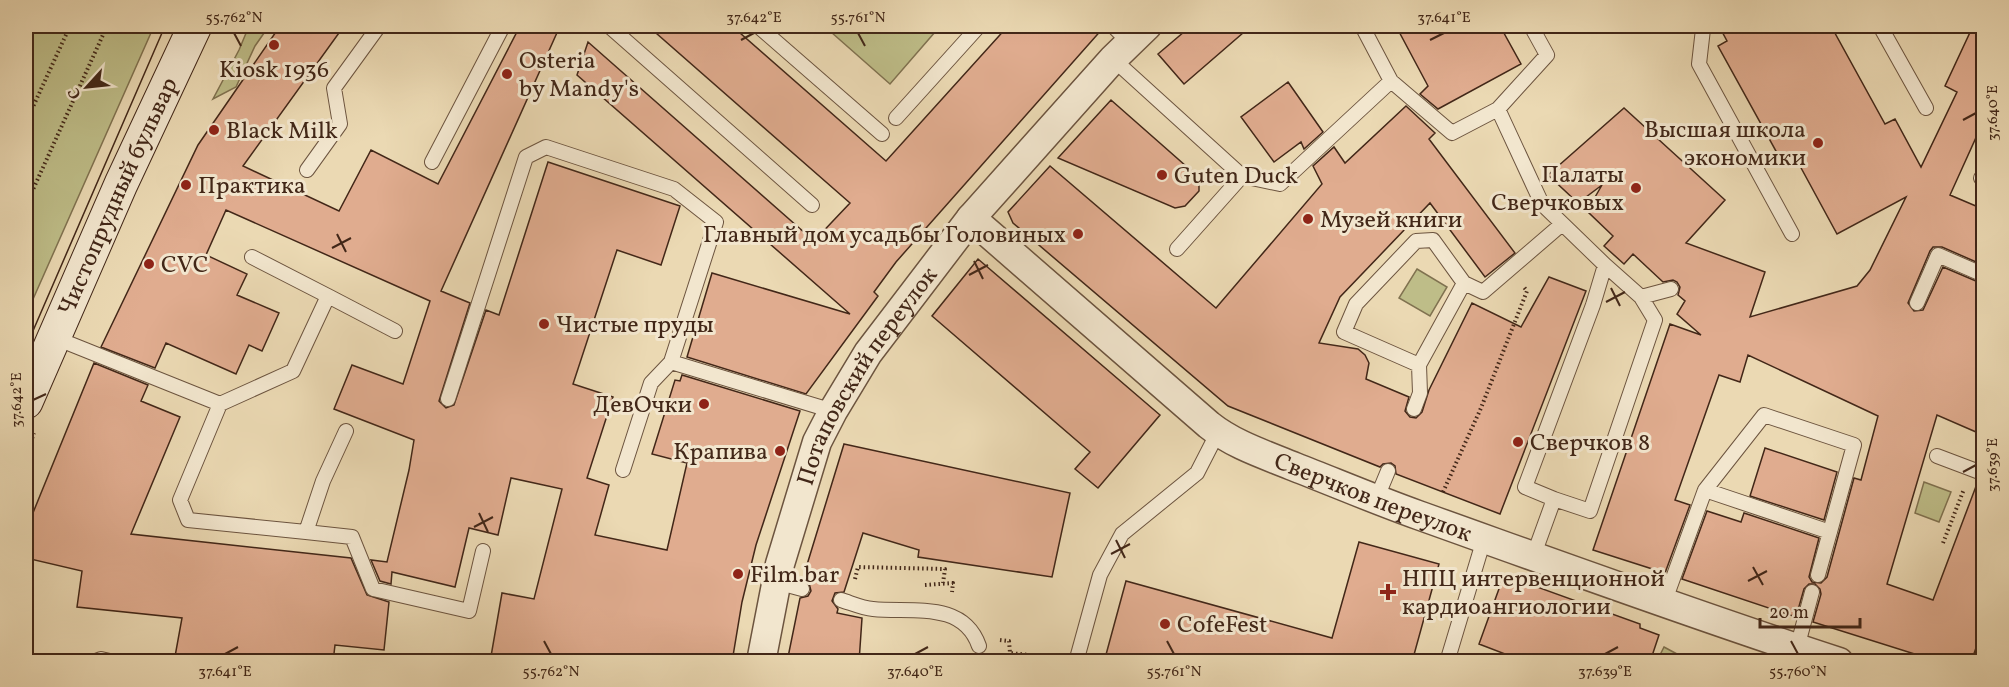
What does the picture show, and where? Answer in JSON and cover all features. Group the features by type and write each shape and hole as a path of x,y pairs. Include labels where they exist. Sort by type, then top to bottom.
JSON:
{"main road":[{"name":"Чистопрудный бульвар","path":"26,402 53,337 195,26"}],"street":[{"name":"Потаповский переулок","path":"761,662 789,585 818,442 833,411 868,353 971,218 1125,38"},
{"name":"Сверчков переулок","path":"971,218 1218,432 1254,450 1376,500 1664,603 1778,650 1839,662"}],"lane":[{"path":"307,170 340,123 334,88 379,26"},
{"path":"432,162 503,26"},
{"path":"609,26 812,205"},
{"path":"758,26 882,134"},
{"path":"896,118 979,26"},
{"path":"1362,26 1391,81 1452,133 1498,109 1547,55 1531,26"},
{"path":"1701,26 1703,29 1699,64 1792,234"},
{"path":"1880,26 1926,108"},
{"path":"1125,38 1242,176 1281,184 1391,81"},
{"path":"1498,109 1542,204 1641,297 1655,320 1590,511 1525,487 1593,305 1605,265"},
{"path":"448,399 526,157 546,147 674,189 716,222 671,362 651,383 623,470"},
{"path":"1983,174 1981,178 1983,179"},
{"path":"1177,249 1242,176"},
{"path":"1419,365 1344,332 1356,304 1416,241 1433,240 1464,283 1483,292 1563,225"},
{"path":"1917,303 1938,255 1983,275"},
{"path":"252,256 395,331"},
{"path":"1414,409 1420,393 1419,365 1464,283"},
{"path":"1641,297 1671,289"},
{"path":"328,296 293,371 220,404 180,500 188,519 352,537 373,589 469,611 483,551"},
{"path":"53,337 220,404"},
{"path":"671,362 833,411"},
{"path":"1664,603 1705,490 1764,415 1854,445 1818,575"},
{"path":"306,532 323,481 346,431"},
{"path":"1076,662 1100,575 1122,534 1197,473 1218,432"},
{"path":"1937,456 1977,471"},
{"path":"1376,500 1388,471"},
{"path":"1705,490 1830,532"},
{"path":"1533,557 1554,499"},
{"path":"1447,662 1484,539"},
{"path":"1778,650 1812,592"},
{"path":"841,600 871,609 928,610 949,614 965,624 979,646"},
{"path":"93,662 101,659 114,662"}],"path":[{"path":"26,122 70,26"},
{"path":"26,205 107,26"},
{"path":"26,108 29,114"},
{"path":"1440,496 1481,408 1527,291 1509,270"},
{"path":"1943,543 1977,471"},
{"path":"852,586 858,567 945,569 943,583"},
{"path":"1977,658 1983,660"}],"shaded area":[{"path":"26,26 154,26 26,315"},
{"path":"249,26 269,26 255,46 236,87 213,99 239,50"},
{"path":"837,26 928,26 935,32 890,84 831,32"},
{"path":"1417,269 1447,287 1430,316 1399,298"},
{"path":"1924,482 1951,492 1939,522 1915,513"},
{"path":"1664,647 1690,661 1657,661"}],"building":[{"path":"280,26 344,26 243,166 339,211 371,150 438,184 520,26 560,26 441,291 470,303 439,401 446,408 454,405 486,310 499,315 548,162 680,206 661,265 617,250 573,384 613,397 587,478 609,485 595,535 667,550 687,463 652,454 675,380 680,381 682,375 800,411 756,545 742,602 732,662 490,662 502,593 534,599 562,489 511,478 498,535 469,528 455,587 392,572 391,584 380,581 371,560 387,562 414,440 334,409 352,365 403,384 430,301 226,210 206,255 247,274 237,295 279,313 262,351 249,345 236,374 166,343 155,368 101,347 198,145"},
{"path":"648,26 732,26 886,161 1008,26 1104,27 896,262 874,292 878,296 806,394 687,357 712,273 850,314 577,75 588,42 814,241 850,203"},
{"path":"1191,26 1251,26 1184,84 1158,54"},
{"path":"1396,26 1500,26 1521,64 1438,109 1420,94 1428,86"},
{"path":"1719,26 1831,26 1885,124 1895,119 1921,167 1957,92 1945,86 1973,26 1983,26 1983,122 1950,195 1983,209 1983,265 1942,247 1933,247 1908,303 1914,311 1923,310 1943,267 1983,284 1983,435 1937,415 1887,584 1933,600 1978,481 1983,482 1983,628 1971,662 1940,662 1813,622 1821,594 1815,584 1809,584 1804,589 1796,617 1682,579 1707,511 1741,522 1744,513 1819,538 1809,577 1812,582 1821,583 1827,577 1854,478 1861,480 1878,416 1748,355 1740,382 1719,375 1675,500 1690,505 1665,573 1593,550 1670,324 1701,335 1677,314 1685,301 1678,295 1680,287 1677,282 1673,280 1663,282 1633,254 1624,264 1604,246 1613,236 1587,211 1602,185 1578,203 1548,175 1624,108 1725,200 1686,243 1765,272 1750,317 1857,286 1870,270 1906,197 1837,234 1794,155 1782,162 1718,46 1727,41"},
{"path":"1288,82 1323,132 1304,149 1301,142 1274,162 1241,117"},
{"path":"1111,100 1195,174 1199,181 1199,191 1185,206 1175,208 1058,158"},
{"path":"1406,106 1435,133 1429,139 1515,253 1485,277 1430,203 1340,297 1319,343 1358,349 1369,363 1366,379 1409,397 1405,411 1410,417 1416,418 1422,412 1429,390 1472,303 1521,327 1549,277 1586,291 1500,514 1396,474 1395,466 1391,463 1380,467 1228,406 1013,223 1008,212 1050,166 1216,308 1322,184 1313,166 1334,147 1345,163"},
{"path":"978,259 1160,415 1098,488 1075,469 1090,452 932,316"},
{"path":"94,363 148,385 141,401 180,417 131,534 351,558 367,595 389,602 384,650 335,645 333,662 174,662 182,618 77,607 82,571 26,558 26,530"},
{"path":"844,444 1070,493 1052,577 918,557 919,550 863,533 844,592 835,593 832,601 838,609 837,613 862,618 859,662 787,662 800,598 808,596 811,591 809,583 804,580 806,568"},
{"path":"1765,448 1837,472 1824,520 1750,496"},
{"name":"НПЦ интервенционной кардиоангиологии","path":"1359,542 1439,564 1412,662 1104,662 1126,581 1332,638"},
{"path":"1504,575 1640,624 1640,628 1659,635 1650,662 1526,662 1479,644"}],"tram line":[{"path":"26,347 165,26"}],"place":[{"name":"Kiosk 1936","path":"274,45"},
{"name":"Osteria by Mandy's","path":"507,74"},
{"name":"Black Milk","path":"214,130"},
{"name":"Высшая школа экономики","path":"1818,143"},
{"name":"Guten Duck","path":"1162,175"},
{"name":"Практика","path":"186,185"},
{"name":"Палаты Сверчковых","path":"1636,188"},
{"name":"Музей книги","path":"1308,219"},
{"name":"Главный дом усадьбы Головиных","path":"1078,234"},
{"name":"CVC","path":"149,264"},
{"name":"Чистые пруды","path":"544,324"},
{"name":"ДевОчки","path":"704,404"},
{"name":"Сверчков 8","path":"1518,442"},
{"name":"Крапива","path":"780,451"},
{"name":"Film.bar","path":"738,574"},
{"name":"НПЦ интервенционной кардиоангиологии","path":"1388,592"},
{"name":"CofeFest","path":"1165,624"}]}
